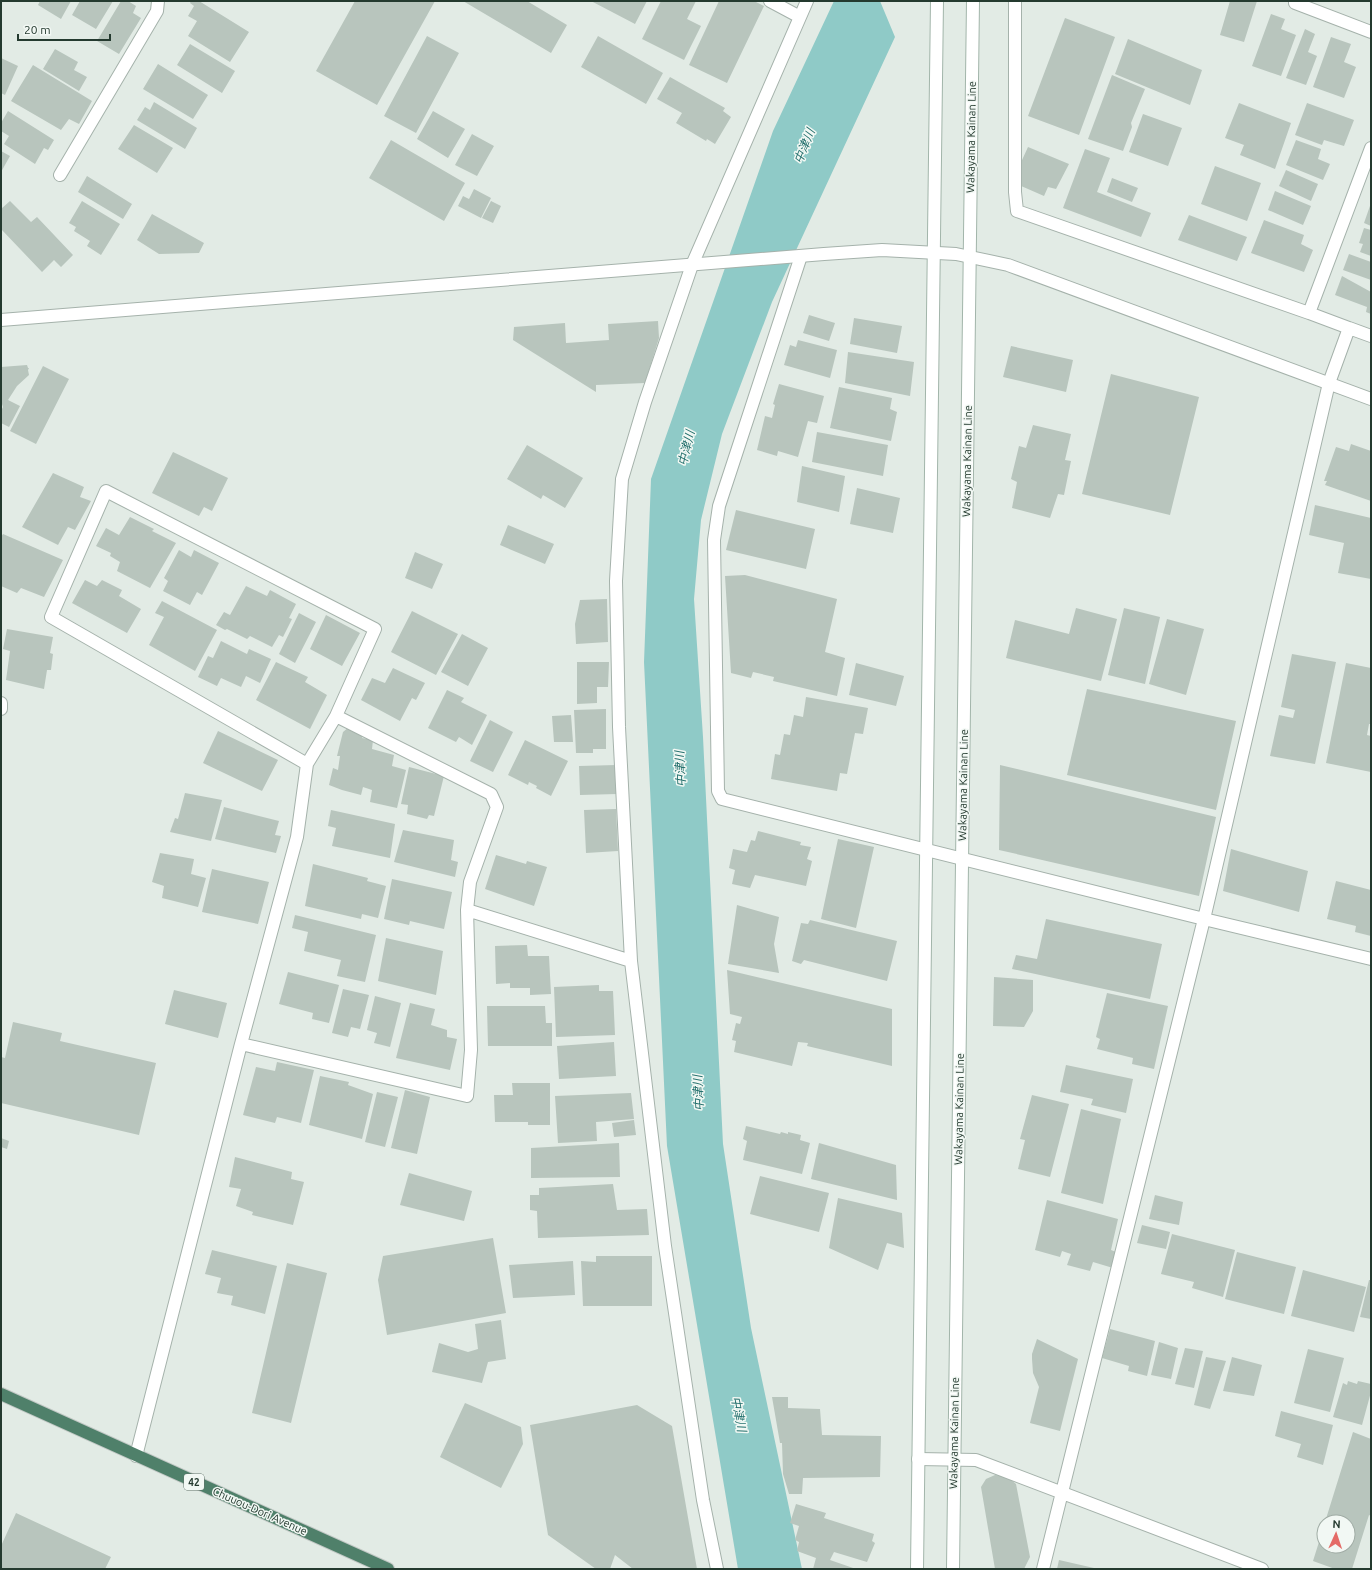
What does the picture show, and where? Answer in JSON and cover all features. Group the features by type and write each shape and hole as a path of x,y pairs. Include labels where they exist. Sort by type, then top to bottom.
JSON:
{"highway":[{"name":"Chuuou-Dori Avenue","path":"1,1394 388,1569"}],"street":[{"path":"60,175 157,11 158,1"},
{"path":"770,1 800,17"},
{"path":"717,1569 703,1500 665,1246 631,961 618,727 616,581 622,479 644,402 692,265 808,1"},
{"path":"917,1569 937,1"},
{"name":"Wakayama Kainan Line","path":"953,1569 973,1"},
{"path":"1016,1 1015,192 1017,211 1310,313 1371,336"},
{"path":"1295,3 1371,32"},
{"path":"1310,313 1371,148"},
{"path":"1,320 824,254 882,250 956,254 1008,265 1371,399"},
{"path":"801,256 719,506 714,540 718,791 722,799 1371,959"},
{"path":"1043,1569 1204,919 1329,383 1349,328"},
{"path":"136,1456 241,1044 297,837 307,764 336,716 375,629 106,491 52,617 307,764"},
{"path":"1,703 1,709"},
{"path":"241,1044 467,1096 471,1050 467,910 470,882 497,807 491,794 336,716"},
{"path":"467,910 631,961"},
{"path":"918,1459 976,1460 1262,1569"}],"water":[{"name":"中津川","path":"834,1 880,1 895,37 772,302 722,434 701,520 694,599 703,737 723,1144 751,1328 802,1569 738,1569 667,1146 644,662 651,479 773,131"}],"building":[{"path":"40,1 71,1 61,19 38,5"},
{"path":"80,1 113,1 96,29 72,15"},
{"path":"121,1 128,1 136,6 133,13 141,18 119,54 97,41"},
{"path":"191,1 199,1 249,32 230,62 188,36 197,21 188,16 194,6 190,3"},
{"path":"355,1 435,1 377,105 316,71"},
{"path":"463,1 527,1 567,25 551,53"},
{"path":"591,1 647,1 635,24"},
{"path":"661,1 696,1 687,19 701,26 684,60 642,39"},
{"path":"719,1 754,1 764,6 727,83 689,65"},
{"path":"1230,1 1257,1 1244,42 1220,35"},
{"path":"1271,14 1285,19 1281,29 1296,35 1281,76 1252,66"},
{"path":"1065,18 1115,37 1079,135 1028,116"},
{"path":"1305,29 1315,34 1308,52 1317,56 1306,85 1286,78"},
{"path":"427,36 459,53 416,133 384,116"},
{"path":"598,36 663,73 646,104 581,67"},
{"path":"1331,37 1351,44 1344,62 1356,67 1344,98 1313,87"},
{"path":"1128,39 1202,70 1190,105 1115,74"},
{"path":"190,44 235,71 222,93 177,65"},
{"path":"55,49 78,62 74,70 87,77 79,91 43,69"},
{"path":"1,58 18,66 5,95 1,93"},
{"path":"158,64 208,95 193,119 143,89"},
{"path":"33,65 92,101 79,124 69,119 61,130 11,101"},
{"path":"1112,75 1145,89 1131,123 1132,127 1123,151 1088,139"},
{"path":"670,77 725,108 723,111 731,117 715,144 707,139 706,141 676,123 682,113 657,99"},
{"path":"154,102 197,128 185,149 137,120 145,107 150,110"},
{"path":"1239,103 1291,123 1275,169 1240,155 1244,145 1225,138"},
{"path":"1307,103 1354,120 1344,146 1324,140 1322,145 1295,135"},
{"path":"8,111 54,140 48,150 44,148 35,164 4,144 9,136 1,131 1,123"},
{"path":"433,111 465,129 448,158 417,139"},
{"path":"1143,114 1182,128 1168,166 1129,152"},
{"path":"134,125 173,148 157,173 118,149"},
{"path":"472,134 494,146 477,176 455,165"},
{"path":"391,140 465,183 444,221 369,178"},
{"path":"1296,140 1321,149 1318,159 1330,164 1323,180 1286,165"},
{"path":"1028,147 1069,164 1056,189 1048,187 1044,196 1012,182"},
{"path":"1085,149 1110,158 1097,192 1151,213 1141,237 1063,208"},
{"path":"1,151 10,156 1,172"},
{"path":"1215,166 1261,183 1247,221 1201,204"},
{"path":"1286,170 1318,184 1311,201 1279,186"},
{"path":"87,176 132,204 123,219 78,192"},
{"path":"1112,178 1138,188 1132,202 1107,192"},
{"path":"474,189 491,198 481,218 458,206 463,196 469,199"},
{"path":"1275,191 1311,206 1303,225 1268,210"},
{"path":"10,201 31,222 37,217 73,255 61,267 54,260 42,272 1,229 1,209"},
{"path":"82,201 120,224 101,255 87,246 90,241 74,231 76,227 69,223"},
{"path":"491,201 501,206 493,223 482,218"},
{"path":"1371,203 1371,226 1364,223"},
{"path":"152,214 204,243 199,253 159,254 137,240"},
{"path":"1189,215 1247,237 1237,261 1178,240"},
{"path":"1264,220 1304,235 1301,244 1313,250 1304,272 1251,253"},
{"path":"1364,228 1371,230 1371,256 1360,252 1363,244 1359,243"},
{"path":"1349,254 1371,262 1371,280 1343,270"},
{"path":"1342,276 1371,292 1371,314 1366,312 1367,307 1335,295"},
{"path":"809,315 835,323 829,341 803,333"},
{"path":"854,318 902,326 897,353 850,344"},
{"path":"658,321 659,338 645,383 596,385 596,392 513,340 514,327 565,323 566,343 609,340 608,324"},
{"path":"798,340 837,350 830,378 784,365 790,345 796,347"},
{"path":"1011,346 1073,360 1066,392 1003,377"},
{"path":"848,352 914,362 910,396 845,383"},
{"path":"27,365 29,368 29,375 17,386 8,400 20,406 9,427 1,423 1,411 3,407 1,401 1,367"},
{"path":"43,366 69,379 36,444 10,431"},
{"path":"1111,374 1199,397 1170,515 1082,494"},
{"path":"779,384 824,396 817,423 808,421 798,457 778,451 777,456 757,450 765,416 772,418 775,405 773,404"},
{"path":"839,387 892,398 890,409 897,412 891,441 830,428"},
{"path":"1033,425 1071,434 1065,460 1071,461 1064,495 1058,494 1050,518 1012,508 1017,482 1011,479 1019,446 1026,448"},
{"path":"817,432 888,445 883,476 812,462"},
{"path":"1351,444 1371,451 1371,501 1325,485 1327,481 1324,481 1336,447 1349,451"},
{"path":"527,445 583,478 565,508 543,495 541,499 507,479"},
{"path":"173,452 228,478 212,511 204,507 199,516 152,493"},
{"path":"802,466 845,476 839,512 797,502"},
{"path":"53,473 84,487 80,497 91,501 75,530 68,527 58,545 22,527"},
{"path":"857,488 900,498 893,533 850,524"},
{"path":"1315,505 1371,518 1371,579 1338,573 1344,543 1309,535"},
{"path":"736,510 815,529 806,569 726,550"},
{"path":"130,517 154,529 152,531 176,543 150,588 117,571 120,562 110,556 111,553 96,546 106,528 119,535"},
{"path":"508,525 554,544 545,564 500,545"},
{"path":"3,534 63,560 44,597 21,588 17,593 1,586 1,537"},
{"path":"179,550 191,557 194,550 219,563 202,595 197,592 190,605 163,591 168,581 164,578"},
{"path":"415,552 443,564 432,589 405,578"},
{"path":"745,575 837,599 825,652 845,658 837,696 773,681 774,677 753,672 751,678 731,673 725,576"},
{"path":"85,580 97,586 102,580 122,590 119,596 141,609 127,633 72,603"},
{"path":"246,586 267,596 270,590 296,604 289,618 292,619 283,637 279,635 272,647 250,636 247,639 216,625 224,612 230,615"},
{"path":"607,599 608,642 576,644 575,624 580,600"},
{"path":"162,601 217,630 195,671 149,645 164,617 155,613"},
{"path":"1076,608 1117,619 1101,681 1006,658 1015,620 1069,634"},
{"path":"1124,608 1160,617 1145,684 1108,675"},
{"path":"412,611 458,634 436,675 391,652"},
{"path":"299,613 316,622 295,663 279,654"},
{"path":"326,615 360,633 342,666 310,649"},
{"path":"1167,619 1204,629 1186,695 1149,684"},
{"path":"7,629 53,637 50,653 53,654 51,670 47,670 44,689 6,680 10,651 3,649"},
{"path":"462,634 488,648 468,686 441,672"},
{"path":"221,641 247,654 249,649 271,659 260,683 246,676 241,687 221,678 217,686 198,677 208,656 213,658"},
{"path":"1292,654 1336,662 1315,764 1270,756 1279,715 1293,718 1295,710 1281,707"},
{"path":"276,662 308,677 305,682 327,695 310,729 256,700"},
{"path":"577,662 609,662 608,687 597,687 597,703 577,704"},
{"path":"856,663 904,676 896,706 849,695"},
{"path":"1346,663 1371,668 1371,724 1369,724 1367,735 1371,736 1371,772 1326,763"},
{"path":"393,668 425,683 416,700 412,698 400,721 361,700 372,678 385,683"},
{"path":"1087,689 1236,721 1216,810 1067,775"},
{"path":"447,690 464,698 461,702 487,715 472,745 459,737 456,742 428,728"},
{"path":"806,697 868,708 863,734 855,733 847,774 840,773 837,791 771,779 775,754 780,755 784,734 790,735 794,715 803,717"},
{"path":"606,709 606,749 593,749 593,753 576,753 574,710"},
{"path":"571,715 573,742 554,742 552,716"},
{"path":"490,720 513,732 493,772 470,761"},
{"path":"349,727 363,734 362,738 373,740 372,749 394,755 392,766 406,770 397,808 370,802 372,790 363,787 361,795 329,785 333,768 338,770 340,756 337,756 343,732"},
{"path":"218,731 278,760 262,791 203,763"},
{"path":"525,740 568,761 551,796 536,788 537,786 529,782 528,785 508,775"},
{"path":"616,765 617,794 580,795 579,766"},
{"path":"1000,765 1216,817 1199,896 999,850"},
{"path":"409,767 444,776 434,816 429,815 427,819 407,814 408,805 401,804"},
{"path":"185,793 222,800 211,841 170,832 175,818 178,819"},
{"path":"224,807 279,821 275,835 281,836 276,853 215,839"},
{"path":"616,809 618,851 586,853 584,810"},
{"path":"331,810 395,824 390,858 332,846 336,828 328,826"},
{"path":"403,830 454,840 451,860 458,862 455,877 394,862"},
{"path":"758,831 801,842 800,845 811,847 807,859 812,861 806,886 755,875 750,888 732,884 735,870 729,868 733,849 747,852 751,840 755,841"},
{"path":"838,839 874,847 856,928 821,919"},
{"path":"1231,849 1308,871 1299,912 1223,891"},
{"path":"160,853 194,859 191,874 206,878 198,907 162,898 164,886 152,882"},
{"path":"496,855 526,864 527,861 547,867 534,906 485,889"},
{"path":"313,864 368,878 367,881 386,886 378,918 362,914 361,919 305,906"},
{"path":"212,869 269,882 258,924 202,912"},
{"path":"392,879 452,892 444,929 410,921 409,925 384,919"},
{"path":"1336,881 1371,890 1371,936 1355,932 1356,926 1327,919"},
{"path":"737,905 779,917 774,944 779,973 728,964"},
{"path":"295,915 376,935 365,982 337,976 341,960 304,951 308,932 292,928"},
{"path":"1046,919 1162,944 1150,999 1012,969 1016,955 1037,959"},
{"path":"810,920 897,941 887,981 804,960 801,964 792,961 801,923 808,924"},
{"path":"386,938 443,951 436,995 378,981"},
{"path":"527,945 528,956 549,956 551,994 530,995 530,988 510,988 510,983 496,984 495,946"},
{"path":"727,970 892,1009 892,1066 807,1046 808,1043 798,1042 792,1066 734,1052 736,1041 732,1040 736,1023 740,1024 742,1017 730,1014"},
{"path":"288,972 339,985 329,1023 312,1019 313,1013 279,1004"},
{"path":"994,977 1033,980 1033,1011 1024,1027 993,1026"},
{"path":"599,985 599,991 613,991 615,1035 556,1037 554,987"},
{"path":"343,989 369,995 360,1029 351,1027 348,1037 332,1033"},
{"path":"174,990 227,1003 218,1038 165,1024"},
{"path":"1107,993 1168,1006 1154,1069 1132,1064 1133,1058 1097,1049 1100,1039 1096,1037"},
{"path":"375,996 401,1003 390,1047 374,1043 377,1033 367,1030"},
{"path":"410,1003 435,1009 431,1025 447,1030 447,1037 457,1039 450,1070 396,1058"},
{"path":"487,1006 545,1006 546,1023 552,1023 552,1046 488,1046"},
{"path":"13,1022 62,1033 60,1041 156,1063 139,1135 1,1103 1,1057 5,1058"},
{"path":"614,1042 616,1076 559,1079 557,1046"},
{"path":"277,1062 314,1070 301,1123 277,1117 275,1123 243,1115 256,1067 275,1071"},
{"path":"1066,1065 1133,1079 1126,1113 1091,1105 1093,1099 1060,1092"},
{"path":"320,1076 349,1082 348,1085 373,1094 362,1139 309,1125"},
{"path":"512,1083 550,1083 550,1125 528,1125 528,1122 495,1122 494,1095 513,1095"},
{"path":"405,1090 430,1097 417,1154 391,1148"},
{"path":"377,1092 398,1097 385,1147 365,1142"},
{"path":"631,1093 634,1119 596,1122 597,1141 558,1143 555,1096"},
{"path":"1032,1095 1069,1104 1050,1177 1018,1169 1025,1140 1020,1139"},
{"path":"1081,1109 1121,1119 1103,1204 1061,1193"},
{"path":"634,1120 636,1135 614,1137 612,1123"},
{"path":"746,1126 780,1134 781,1132 788,1134 788,1132 801,1135 800,1140 810,1143 802,1174 743,1160 747,1141 743,1139"},
{"path":"1,1138 9,1141 7,1149 1,1147"},
{"path":"619,1143 620,1177 531,1178 531,1148"},
{"path":"819,1143 896,1165 897,1200 811,1179"},
{"path":"235,1157 292,1172 291,1179 304,1182 293,1225 252,1215 253,1212 236,1206 241,1189 229,1187"},
{"path":"409,1173 472,1191 464,1221 400,1205"},
{"path":"760,1176 829,1193 819,1232 750,1214"},
{"path":"613,1184 617,1210 647,1209 649,1235 538,1238 537,1211 530,1210 530,1195 539,1195 539,1188"},
{"path":"1155,1195 1183,1202 1179,1225 1149,1219"},
{"path":"838,1198 902,1213 904,1248 887,1243 878,1270 829,1248"},
{"path":"1047,1200 1118,1219 1111,1250 1116,1252 1113,1268 1093,1262 1090,1271 1067,1265 1071,1254 1062,1251 1060,1257 1035,1250"},
{"path":"1142,1225 1170,1232 1166,1249 1137,1243"},
{"path":"1172,1234 1235,1250 1223,1297 1192,1288 1194,1282 1161,1274"},
{"path":"493,1238 506,1313 387,1335 378,1280 383,1256"},
{"path":"212,1250 277,1266 265,1314 231,1305 233,1296 217,1293 221,1278 205,1274"},
{"path":"1237,1252 1296,1267 1284,1314 1225,1299"},
{"path":"596,1256 652,1256 652,1306 583,1306 581,1261 596,1262"},
{"path":"573,1261 575,1295 513,1298 509,1265"},
{"path":"287,1263 327,1273 291,1423 252,1413"},
{"path":"1303,1270 1366,1287 1354,1332 1291,1316"},
{"path":"1369,1280 1371,1280 1371,1319 1360,1317"},
{"path":"501,1320 506,1359 488,1362 482,1383 432,1372 439,1343 468,1352 478,1349 475,1324"},
{"path":"1110,1329 1155,1341 1147,1376 1128,1371 1129,1366 1102,1358"},
{"path":"1037,1339 1078,1359 1060,1431 1030,1423 1039,1387 1033,1373 1032,1359 1032,1354"},
{"path":"1159,1342 1178,1348 1171,1379 1151,1375"},
{"path":"1185,1348 1203,1351 1194,1388 1175,1384"},
{"path":"1308,1349 1344,1358 1330,1412 1294,1403"},
{"path":"1206,1357 1226,1361 1210,1409 1194,1405"},
{"path":"1232,1357 1262,1365 1254,1396 1223,1391"},
{"path":"1348,1381 1357,1384 1358,1381 1371,1384 1371,1392 1362,1425 1333,1417 1343,1383 1347,1385"},
{"path":"772,1397 788,1397 788,1408 820,1409 822,1435 881,1436 880,1477 803,1478 802,1494 789,1494 783,1474 782,1443 780,1443"},
{"path":"465,1403 521,1427 523,1444 501,1488 440,1457"},
{"path":"637,1405 672,1426 697,1569 633,1569 615,1555 610,1569 596,1569 548,1535 530,1425"},
{"path":"1281,1411 1333,1425 1323,1465 1297,1457 1301,1444 1275,1436"},
{"path":"1353,1432 1371,1439 1371,1516 1369,1515 1352,1569 1335,1569 1313,1561 1316,1551 1316,1554 1356,1554 1356,1514 1327,1514"},
{"path":"995,1475 1004,1476 1016,1484 1030,1557 1024,1569 995,1569 981,1487 986,1479"},
{"path":"796,1504 826,1513 824,1518 874,1534 872,1541 875,1543 867,1562 834,1552 830,1560 856,1569 813,1569 816,1558 797,1551 799,1542 795,1540 799,1526 790,1523"},
{"path":"16,1513 111,1557 105,1569 1,1569 1,1546"},
{"path":"1059,1560 1094,1568 1094,1569 1057,1569"}]}
